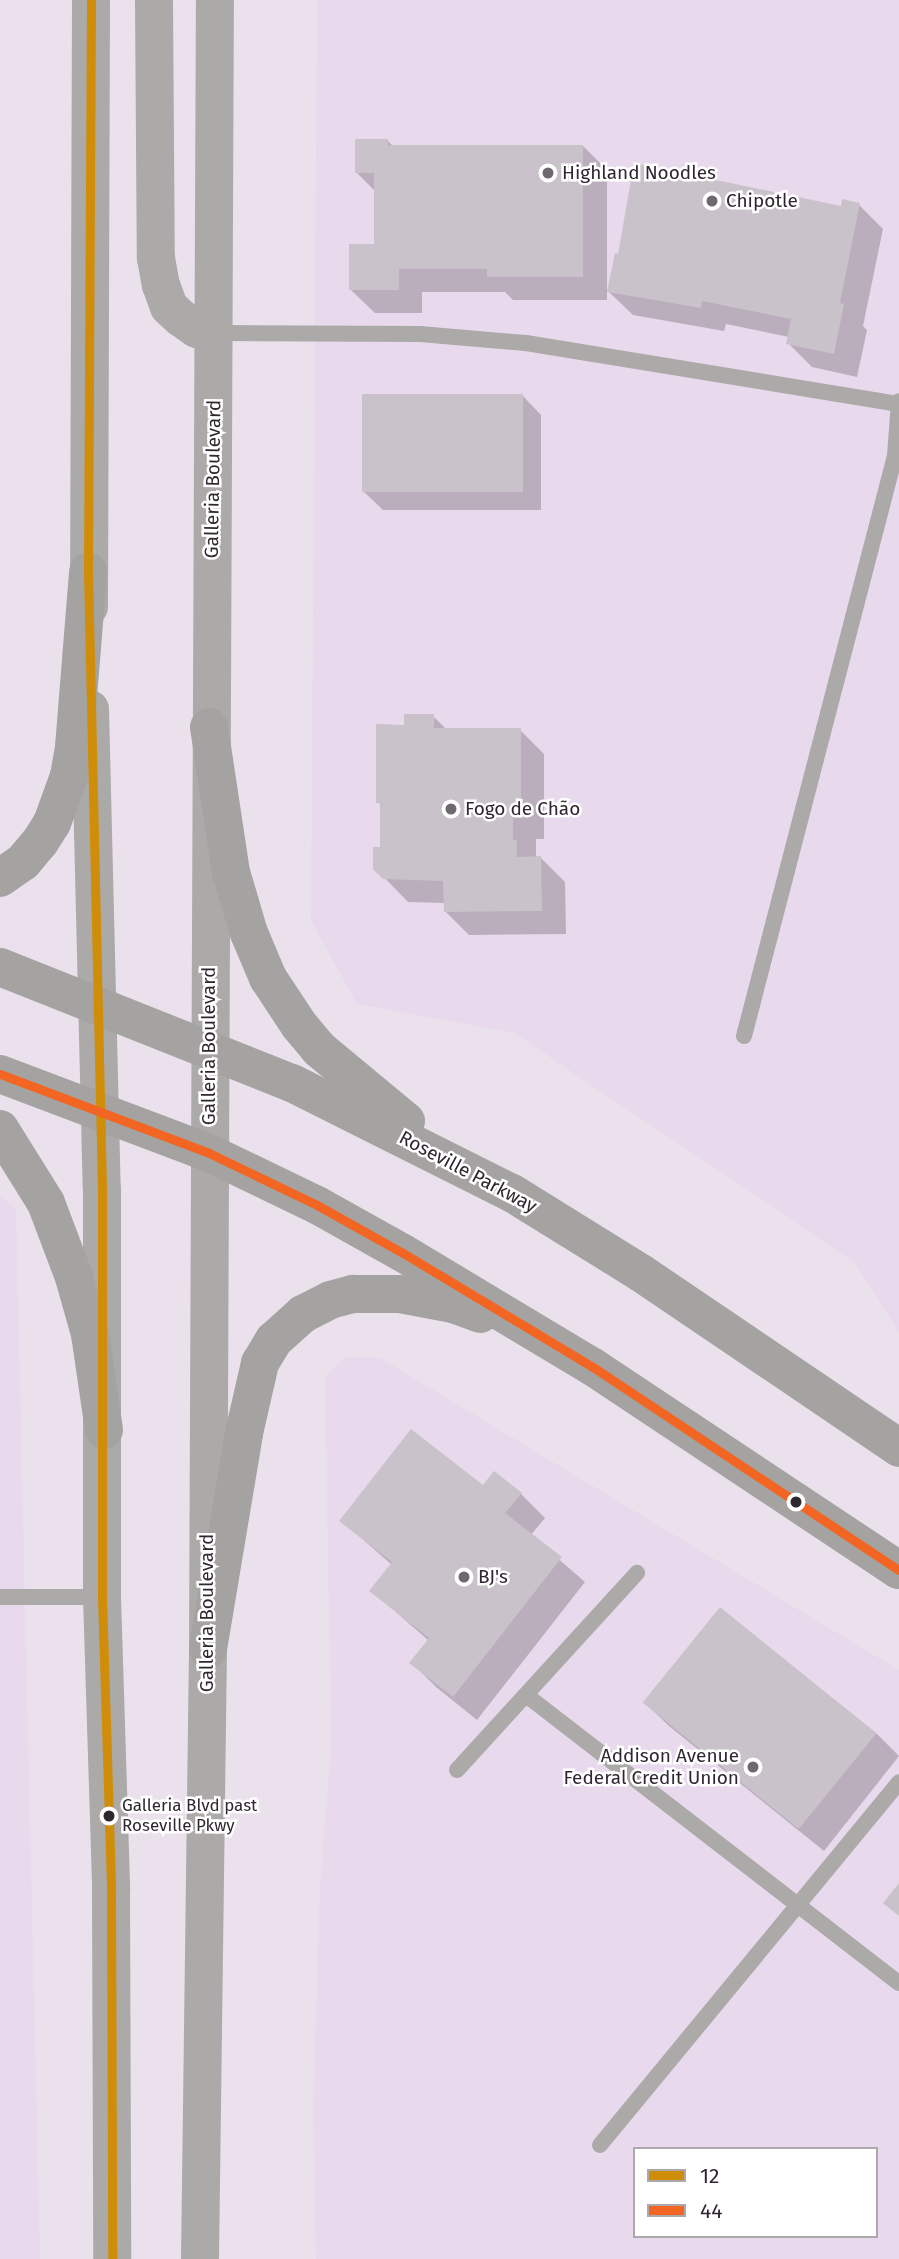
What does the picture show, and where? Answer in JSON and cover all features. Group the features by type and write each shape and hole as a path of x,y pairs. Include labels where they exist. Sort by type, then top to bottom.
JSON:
{"main road":[{"path":"91,0 88,572 104,1430 102,1597 111,1891 113,2259"},
{"path":"154,0 156,258 169,307 197,329 215,333"},
{"name":"Galleria Boulevard","path":"200,2259 208,1648 209,727 215,333 215,0"},
{"path":"0,878 23,862 40,842 52,822 69,776 74,747 88,572"},
{"path":"209,727 231,872 249,933 278,996 319,1049 377,1100 512,1194"},
{"name":"Roseville Parkway","path":"0,967 292,1083 512,1194 641,1273 899,1448"},
{"path":"0,1073 209,1153 274,1183 390,1246 489,1302 593,1367 899,1570"},
{"path":"0,1129 46,1203 74,1277 90,1334 104,1430"},
{"path":"208,1648 231,1502 256,1380 266,1351 290,1323 318,1306 342,1296 371,1292 400,1294 473,1311 593,1367"}],"lane":[{"path":"215,333 420,334 526,343 899,403 895,457 744,1036"},
{"path":"457,1770 638,1573"},
{"path":"0,1597 102,1597"},
{"path":"526,1695 899,1983"},
{"path":"600,2145 899,1782"}],"shaded area":[{"path":"317,0 899,0 899,1332 854,1262 514,1033 357,1004 311,921"},
{"path":"0,1195 16,1210 40,2259 0,2259"},
{"path":"346,1357 380,1358 899,1670 899,2259 316,2259 313,2110 320,1887 331,1743 325,1376"}],"building":[{"path":"355,139 388,139 388,145 583,145 583,277 487,277 487,269 399,269 399,290 349,290 349,244 374,244 374,173 355,173"},
{"path":"634,163 671,170 670,175 686,178 687,174 841,206 842,199 860,203 840,303 844,304 834,354 786,344 791,319 702,301 701,308 607,292 615,253 618,254"},
{"path":"362,394 523,394 523,492 362,492"},
{"name":"Fogo de Chão","path":"404,714 434,714 434,728 521,728 521,816 513,816 513,840 517,840 517,857 541,856 542,911 444,912 443,881 383,879 373,869 373,847 380,847 380,803 376,803 376,724 404,725"},
{"name":"BJ's","path":"411,1429 483,1485 494,1471 522,1493 505,1513 562,1557 453,1697 409,1663 429,1638 369,1591 392,1562 339,1521"},
{"path":"720,1607 876,1733 799,1829 643,1703"},
{"path":"899,1883 899,1916 883,1903"}],"transit line":[{"name":"12","path":"91,0 88,572 102,1189 102,1597 111,1891 112,2259"},
{"name":"44","path":"0,1074 209,1153 317,1205 403,1253 593,1367 899,1570"}],"place":[{"name":"Highland Noodles","path":"548,173"},
{"name":"Chipotle","path":"712,201"},
{"name":"Fogo de Chão","path":"451,809"},
{"name":"BJ's","path":"464,1577"},
{"name":"Addison Avenue Federal Credit Union","path":"753,1767"},
{"name":"Galleria Blvd past Roseville Pkwy","path":"109,1816"}]}
